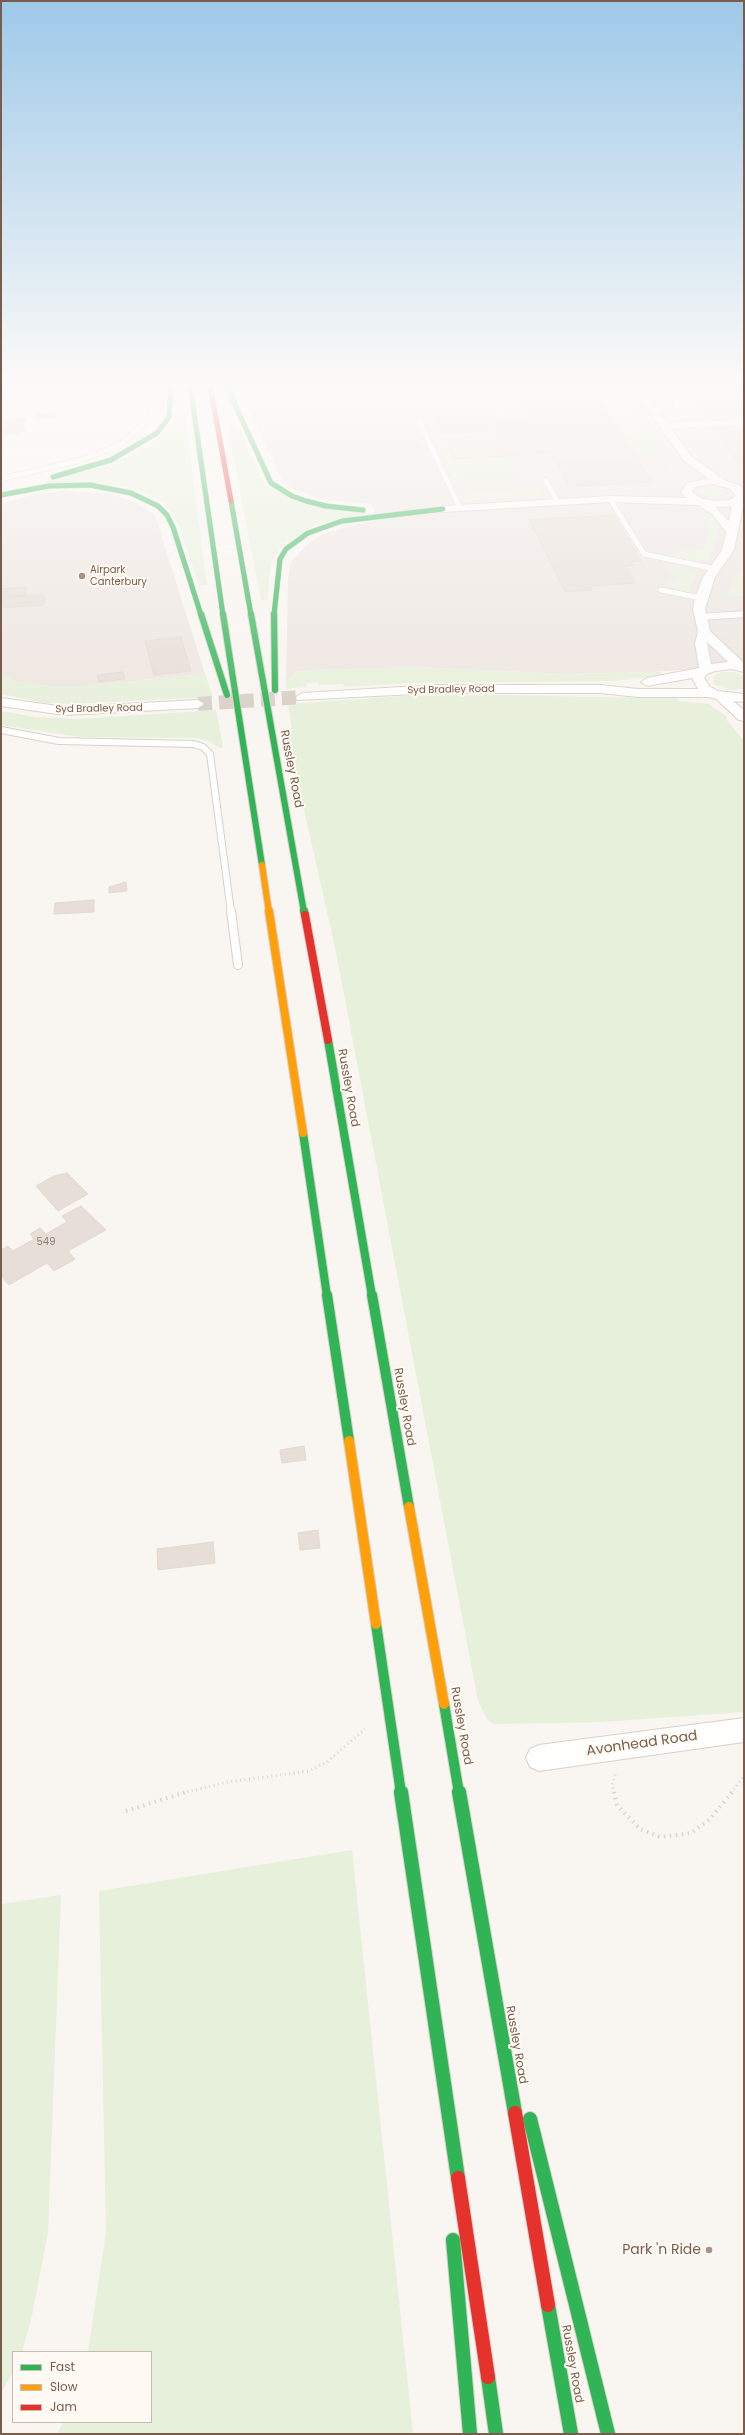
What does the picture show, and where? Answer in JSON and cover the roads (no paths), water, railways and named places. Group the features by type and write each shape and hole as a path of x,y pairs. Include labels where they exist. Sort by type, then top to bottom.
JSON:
{"highway":[{"path":"143,499 158,506 167,515 173,527 220,681 238,721"},
{"path":"206,499 238,721 279,971 496,2434"},
{"name":"Russley Road","path":"230,499 484,1931 571,2434"},
{"path":"299,499 306,502 346,509 442,509"},
{"path":"276,753 273,624 277,571 280,558 286,549 308,533 342,521 442,509"},
{"path":"484,1931 515,2055"},
{"path":"433,2012 447,2172"},
{"path":"528,2109 608,2434"},
{"path":"452,2227 470,2434"}],"street":[{"path":"442,509 610,499 724,504 741,499"},
{"path":"694,499 717,513 730,530"},
{"path":"741,499 730,530 728,550 707,582 701,598 700,617 704,632 701,643 703,671 698,678 700,684 744,717"},
{"path":"704,632 743,667"},
{"name":"Syd Bradley Road","path":"600,689 703,671 722,666 743,667"},
{"name":"Syd Bradley Road","path":"302,697 434,689 600,689 638,693 715,694 744,698"},
{"name":"Syd Bradley Road","path":"1,702 65,711 198,704"},
{"name":"Avonhead Road","path":"539,1758 744,1730"}],"lane":[{"path":"456,499 460,508"},
{"path":"610,499 644,554 716,569"},
{"path":"661,590 701,598"},
{"path":"700,617 744,614"},
{"path":"1,730 59,741 194,744 203,747 210,754 238,964"}],"tunnel":[{"path":"198,704 302,697"}],"place":[{"name":"Airpark Canterbury","path":"82,576"},
{"name":"Park 'n Ride","path":"709,2250"}]}
